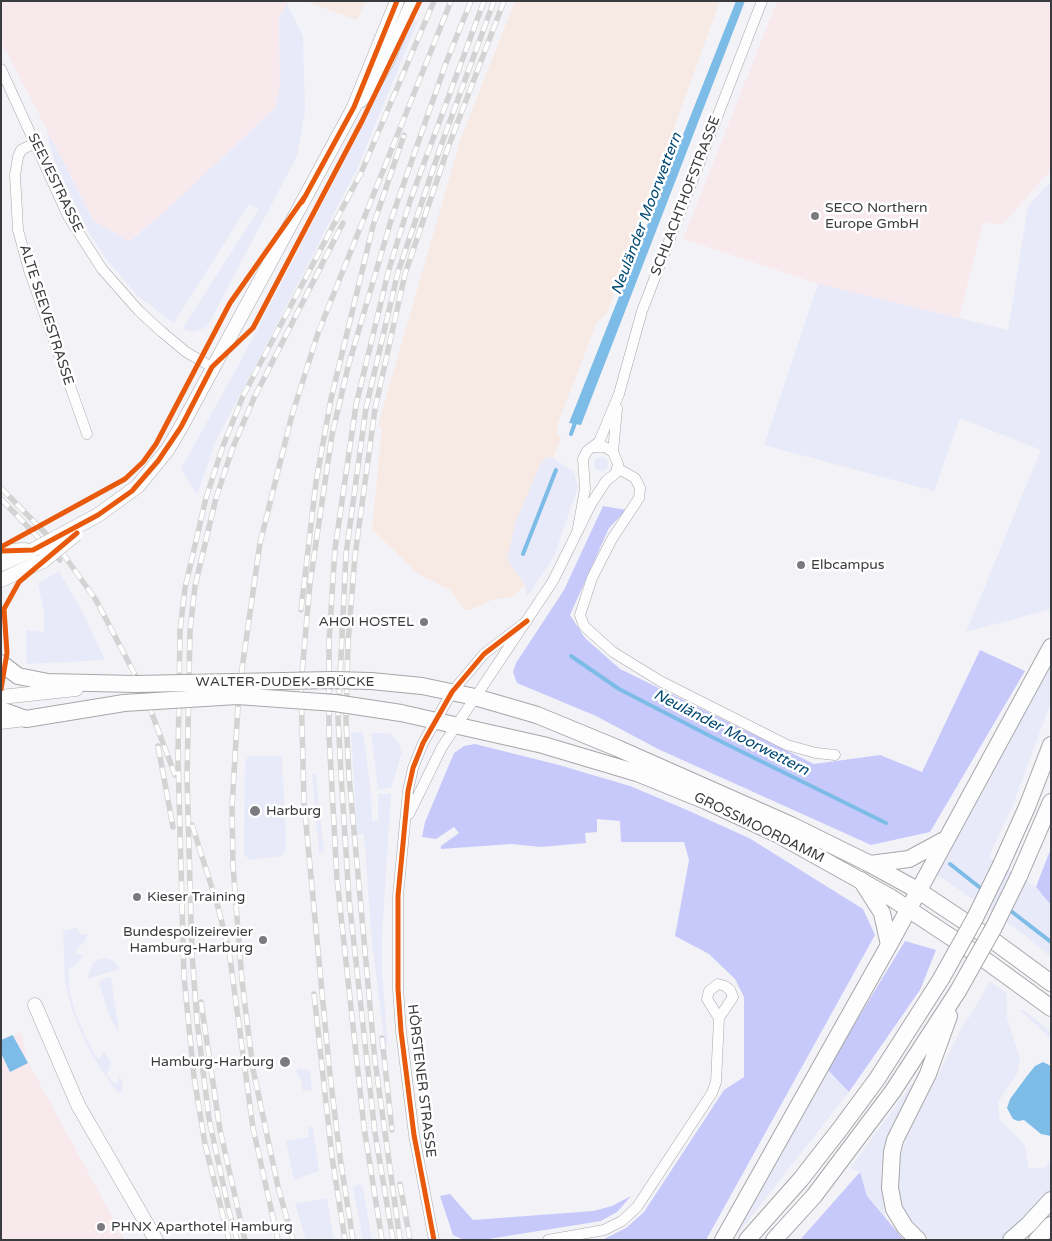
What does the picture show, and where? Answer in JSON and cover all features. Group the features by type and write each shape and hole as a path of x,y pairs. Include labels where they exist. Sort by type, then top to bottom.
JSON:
{"main road":[{"path":"1,564 33,550 98,515 125,498 150,472 182,427 212,367 354,107 397,1"},
{"path":"354,107 373,86 383,69 413,1"},
{"path":"4,581 43,560 98,515"},
{"path":"1,551 33,550"},
{"path":"723,1240 909,909 1051,647"},
{"name":"WALTER-DUDEK-BRÜCKE","path":"1,663 11,672 30,679 117,684 371,680 422,686 452,692"},
{"name":"WALTER-DUDEK-BRÜCKE","path":"1,697 117,684"},
{"name":"GROSSMOORDAMM","path":"452,692 522,710 587,735 772,817 870,864 918,891 984,934 1051,982"},
{"name":"WALTER-DUDEK-BRÜCKE","path":"1,722 124,703 237,696 335,703 435,720"},
{"name":"WALTER-DUDEK-BRÜCKE","path":"1,710 26,719"},
{"name":"GROSSMOORDAMM","path":"435,720 543,745 657,780 777,834 861,880 909,909 981,957 1051,1008"},
{"path":"747,1240 801,1179 840,1129 877,1079 941,979 975,918 1001,865 1027,808 1051,745"},
{"path":"774,1240 814,1196 888,1098 958,991 994,927 1019,876 1051,802"},
{"path":"870,864 909,859 948,838"},
{"path":"861,880 882,913 889,945"},
{"path":"918,1240 905,1227 894,1209 890,1188 892,1152 902,1126 928,1074 958,991"},
{"path":"36,1005 78,1105 156,1240"},
{"path":"1011,1240 1051,1200"},
{"path":"1038,1240 1051,1225"}],"street":[{"name":"SCHLACHTHOFSTRASSE","path":"578,528 585,489 583,459 587,451 595,447 619,394 642,311 762,1"},
{"name":"SEEVESTRASSE","path":"1,69 68,216 86,246 119,290 162,332 177,345 212,367"},
{"name":"ALTE SEEVESTRASSE","path":"35,143 21,150 18,157 15,176 18,230 28,270 86,434"},
{"name":"SCHLACHTHOFSTRASSE","path":"457,724 553,581 578,528 606,481 613,476 617,468 617,460 613,452 619,394"},
{"path":"595,447 605,446 613,452"},
{"path":"617,468 635,478 640,488 639,498 612,539 592,578 580,615 584,626 613,652 660,681 787,745 816,753 835,755"},
{"path":"584,472 596,481 606,481"},
{"name":"SCHLACHTHOFSTRASSE","path":"435,720 452,692 484,654 527,621"},
{"name":"HÖRSTENER STRASSE","path":"434,1240 414,1135 400,1023 397,969 398,896 408,791 414,768 435,720"},
{"name":"HÖRSTENER STRASSE","path":"406,822 428,772 457,724"},
{"path":"548,1240 604,1230 622,1221 638,1207 712,1093 719,1067 720,1018"}],"shaded area":[{"path":"1,1 285,1 287,4 279,18 280,85 275,108 161,215 128,241 94,221 1,41"},
{"path":"305,1 366,1 357,20"},
{"path":"515,1 720,1 607,313 597,322 558,423 557,433 561,438 507,559 525,585 512,597 495,599 470,610 465,610 450,590 418,574 372,529 382,427 378,425 461,138"},
{"path":"736,1 745,1 581,425 569,423"},
{"path":"777,1 1051,1 1051,170 1003,224 983,223 959,318 818,284 683,239"},
{"path":"287,4 303,36 305,112 297,156 207,327 194,332 182,329 259,209 249,204 174,323 138,296 106,259 86,228 54,160 46,129 94,221 129,241 161,215 275,108 280,85 279,18"},
{"path":"413,19 418,21 356,171 215,443 197,495 181,469 239,364 328,193"},
{"path":"1051,181 1051,609 966,632 1041,450 960,418 934,491 764,445 818,284 1008,330 1028,206"},
{"path":"547,457 553,458 574,472 578,487 554,557 527,597 525,585 507,559 516,521 540,465"},
{"path":"598,457 604,457 608,464 604,471 598,471 594,467 594,461"},
{"path":"603,506 626,510 609,528 570,615 585,638 620,669 814,764 880,755 922,772 980,650 1025,671 930,832 871,845 658,749 596,716 517,683 513,672 516,663 564,590"},
{"path":"59,571 83,613 105,660 27,664 26,630 44,632 44,612 38,583"},
{"path":"1051,662 1051,702 1013,805 989,857 1036,887 1051,905 1051,957 1022,933 936,874"},
{"path":"363,732 371,794 372,821 378,821 378,794 391,794 382,935 382,974 388,1044 385,1045 372,943 364,834 357,834 351,733"},
{"path":"371,733 390,733 399,744 402,753 391,788 378,789"},
{"path":"475,744 559,765 630,786 687,810 749,838 863,909 875,935 706,1240 602,1240 626,1228 644,1212 724,1090 744,1077 744,997 735,979 709,954 675,936 689,860 684,842 621,842 620,821 597,819 597,832 585,833 586,843 541,847 511,844 441,849 441,846 459,833 454,827 436,839 422,837 425,822 454,753 464,746"},
{"path":"249,756 282,756 286,850 282,856 250,860 244,855 245,761"},
{"path":"312,774 316,774 324,852 319,854"},
{"path":"1051,848 1051,905 1036,887"},
{"path":"77,928 80,934 87,934 86,940 76,950 76,953 83,956 78,963 68,970 70,992 76,1015 95,1056 99,1059 104,1052 111,1063 107,1074 113,1083 117,1084 120,1076 123,1085 121,1093 116,1091 91,1054 72,1011 65,981 63,931"},
{"path":"905,941 936,950 920,990 849,1092 827,1069"},
{"path":"107,958 114,961 120,969 87,979 93,963"},
{"path":"108,977 111,978 119,1031 117,1031 108,1012 99,982"},
{"path":"990,981 1007,994 1007,1018 1020,1058 1017,1074 998,1102 999,1117 1002,1123 1025,1146 1029,1169 1045,1167 1051,1159 1051,1190 1018,1226 999,1240 931,1240 912,1224 902,1206 898,1196 898,1162 908,1134 967,1017 969,1018"},
{"path":"1022,1009 1051,1032 1051,1039 1020,1010"},
{"path":"1,1014 28,1063 10,1072 1,1053"},
{"path":"21,1032 27,1060 125,1240 1,1240 1,1040"},
{"path":"1043,1062 1051,1066 1051,1136 1041,1134 1024,1120 1018,1121 1013,1119 1007,1108 1010,1099 1027,1076 1035,1066"},
{"path":"300,1068 310,1071 312,1090 303,1091 301,1080 296,1070"},
{"path":"827,1069 849,1092 740,1231 737,1226"},
{"path":"912,1084 916,1084 898,1121 881,1167 885,1217 867,1196 860,1172 850,1168"},
{"path":"308,1127 313,1127 319,1171 294,1180 286,1141 309,1137"},
{"path":"860,1172 867,1196 904,1240 800,1240"},
{"path":"359,1184 363,1186 372,1240 363,1240 353,1187"},
{"path":"450,1194 473,1220 593,1211 612,1206 631,1196 617,1212 601,1221 482,1240 464,1240 453,1235 440,1196"},
{"path":"327,1198 334,1240 306,1240 295,1204"}],"pier":[{"path":"1,1012 15,1034 1,1040"}],"waterway":[{"name":"Neuländer Moorwettern","path":"571,434 576,420"},
{"name":"Neuländer Moorwettern","path":"523,554 556,470"},
{"name":"Neuländer Moorwettern","path":"571,656 619,689 886,823"},
{"name":"Neuländer Moorwettern","path":"950,864 983,890"},
{"name":"Neuländer Moorwettern","path":"1007,908 1051,942"}],"railway":[{"path":"229,1240 205,1144 194,1077 184,977 178,758 180,631 185,588 206,498 223,446 243,396 361,173 434,1"},
{"path":"293,1240 278,1187 253,1069 242,981 233,866 232,807 239,690 260,543 292,415 318,333 451,1"},
{"path":"353,1240 340,1157 329,1066 304,803 301,684 310,583 332,435 348,367 392,217 446,63 471,1"},
{"path":"382,1240 364,1127 337,879 329,735 329,641 335,549 356,405 389,269 410,201 484,1"},
{"path":"393,1240 375,1133 349,899 338,718 346,554 366,408 398,272 443,140 494,1"},
{"path":"400,1240 375,1061 349,776 346,720 348,642 355,556 375,409 405,274 449,145 504,1"},
{"path":"301,610 316,482 331,399 373,226 404,135"},
{"path":"237,1240 209,1119 197,1021 192,953 187,777 190,631 195,586 216,498 233,447 254,398 343,223"},
{"path":"1,488 56,544 96,600 143,690 175,775"},
{"path":"1,499 60,560"},
{"path":"158,746 173,827"},
{"path":"192,825 218,907 229,951 253,1128 278,1240"},
{"path":"314,994 332,1157 345,1240"},
{"path":"201,1002 220,1130 245,1240"},
{"path":"382,1038 392,1130"},
{"path":"400,1184 410,1240"}],"cycle path":[{"path":"302,202 354,107 397,1"},
{"path":"1,551 33,550 98,515 132,491 158,461 181,427 212,367 253,328 362,121 420,1"},
{"path":"1,547 125,479 143,462 156,444 230,303 306,195"},
{"path":"1,689 7,653 4,609 19,582 77,533"},
{"path":"434,1240 414,1135 401,1031 398,989 398,896 408,791 413,768 423,743 452,692 484,654 527,621"}],"place":[{"name":"SECO Northern Europe GmbH","path":"815,216"},
{"name":"Elbcampus","path":"801,565"},
{"name":"AHOI HOSTEL","path":"424,622"},
{"name":"Harburg","path":"255,811"},
{"name":"Kieser Training","path":"137,897"},
{"name":"Bundespolizeirevier Hamburg-Harburg","path":"263,940"},
{"name":"Hamburg-Harburg","path":"285,1062"},
{"name":"PHNX Aparthotel Hamburg","path":"101,1227"}]}
